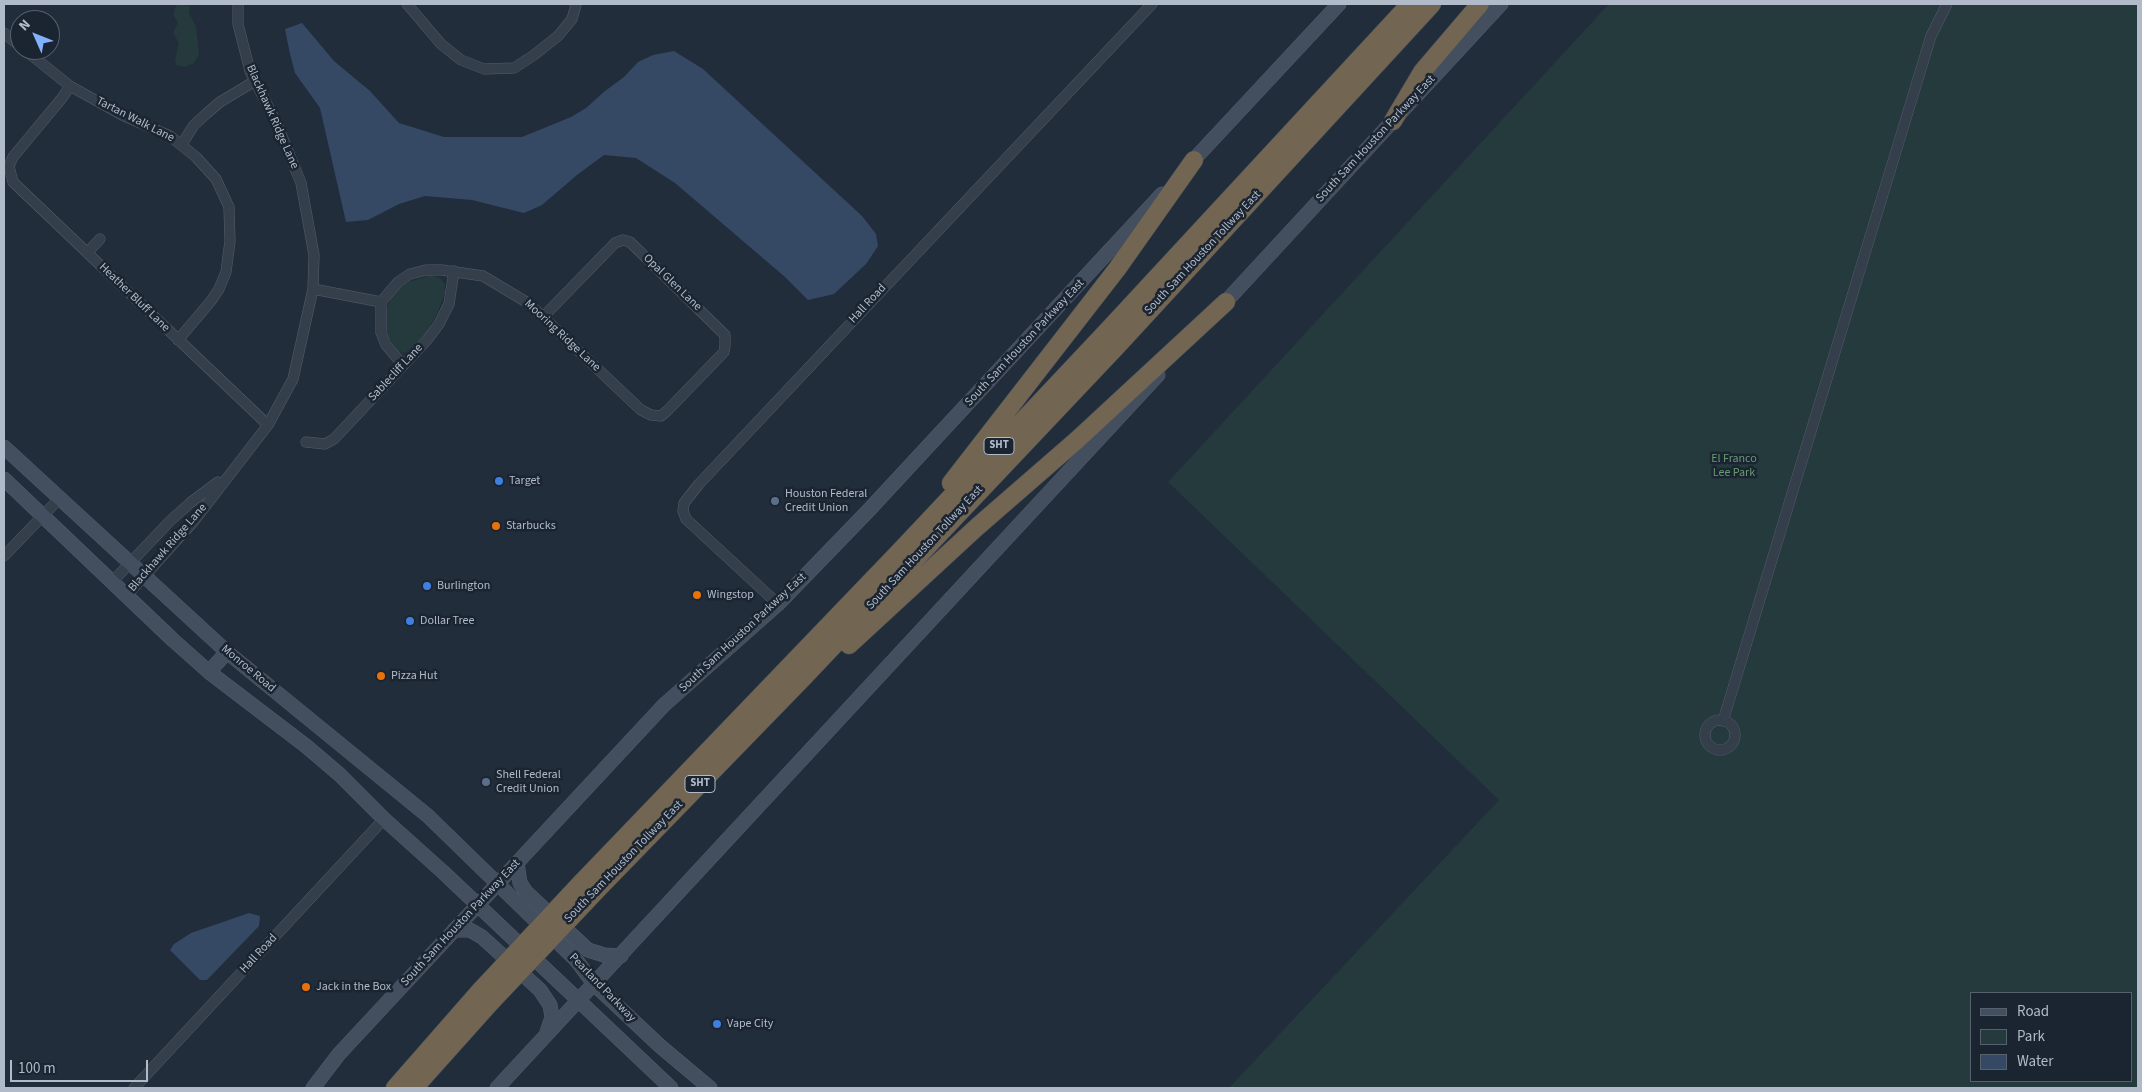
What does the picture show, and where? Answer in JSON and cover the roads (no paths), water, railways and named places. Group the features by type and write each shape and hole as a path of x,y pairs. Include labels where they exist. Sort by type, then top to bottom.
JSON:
{"highway":[{"name":"South Sam Houston Tollway East","path":"394,1088 589,887 1410,4"},
{"name":"South Sam Houston Tollway East","path":"589,887 804,677 1118,345 1432,4"},
{"path":"1393,121 1422,72 1480,4"},
{"path":"900,551 992,428 1117,268 1194,160"},
{"path":"804,677 843,650 1226,302"},
{"name":"South Sam Houston Tollway East","path":"414,1088 485,996"}],"main road":[{"name":"South Sam Houston Parkway East","path":"313,1088 339,1054 664,705 778,604 874,505 1339,4"},
{"name":"South Sam Houston Parkway East","path":"497,1088 1501,4"},
{"name":"Monroe Road","path":"4,447 227,652 428,816 498,884"},
{"name":"Monroe Road","path":"4,479 126,596 209,672 340,775 384,819 478,904"},
{"path":"209,672 227,652"},
{"path":"340,775 355,756"},
{"path":"517,863 520,883 526,892 588,950 604,955 621,956"},
{"name":"Pearland Parkway","path":"498,884 576,961 594,984 660,1046 710,1088"},
{"name":"Pearland Parkway","path":"478,904 578,1002 671,1088"},
{"path":"454,930 470,930 482,937 540,990 550,1005 552,1017 546,1035"}],"street":[{"name":"Blackhawk Ridge Lane","path":"126,596 194,521 268,425 293,379 313,289 314,255 301,183 277,124 250,71 238,24 238,4"},
{"path":"407,4 442,44 461,60 484,69 514,68 534,55 558,36 572,19 575,5"},
{"name":"Hall Road","path":"778,604 686,519 683,511 684,503 699,484 1152,4"},
{"path":"1723,721 1931,36 1947,4"},
{"name":"Tartan Walk Lane","path":"38,60 70,86 122,115 170,136 182,144 216,179 229,207 230,241 226,272 219,289 198,318 178,340"},
{"path":"182,144 194,125 206,114 220,102 255,81"},
{"name":"Heather Bluff Lane","path":"70,86 13,157 9,166 14,182 268,425"},
{"path":"87,253 100,238"},
{"name":"Opal Glen Lane","path":"543,316 615,243 624,240 630,242 725,335 724,352 661,416"},
{"name":"Mooring Ridge Lane","path":"380,302 398,282 410,274 426,270 483,276 528,302 641,410 651,415 661,416"},
{"name":"Sablecliff Lane","path":"306,442 325,444 334,439 427,340 439,324 449,304 454,272"},
{"path":"313,289 380,302 380,333 386,345 403,365"},
{"name":"Blackhawk Ridge Lane","path":"112,582 190,503 227,476"},
{"path":"4,556 59,498"},
{"name":"Hall Road","path":"134,1088 384,819"}],"water":[{"path":"302,23 334,61 370,91 399,123 444,137 522,137 571,117 586,108 624,77 638,62 653,55 674,51 703,69 862,216 876,234 878,246 866,264 834,294 808,300 785,277 675,183 636,158 604,155 542,205 524,213 472,200 425,196 399,204 368,220 346,222 320,108 295,73 290,54 285,29"},
{"path":"249,913 260,916 259,926 207,980 200,980 170,950 174,944 191,933"}],"place":[{"name":"Target","path":"499,481"},
{"name":"Houston Federal Credit Union","path":"775,501"},
{"name":"Starbucks","path":"496,526"},
{"name":"Burlington","path":"427,586"},
{"name":"Wingstop","path":"697,595"},
{"name":"Dollar Tree","path":"410,621"},
{"name":"Pizza Hut","path":"381,676"},
{"name":"Shell Federal Credit Union","path":"486,782"},
{"name":"Jack in the Box","path":"306,987"},
{"name":"Vape City","path":"717,1024"}],"park label":[{"name":"El Franco Lee Park","path":"1734,466"}]}
